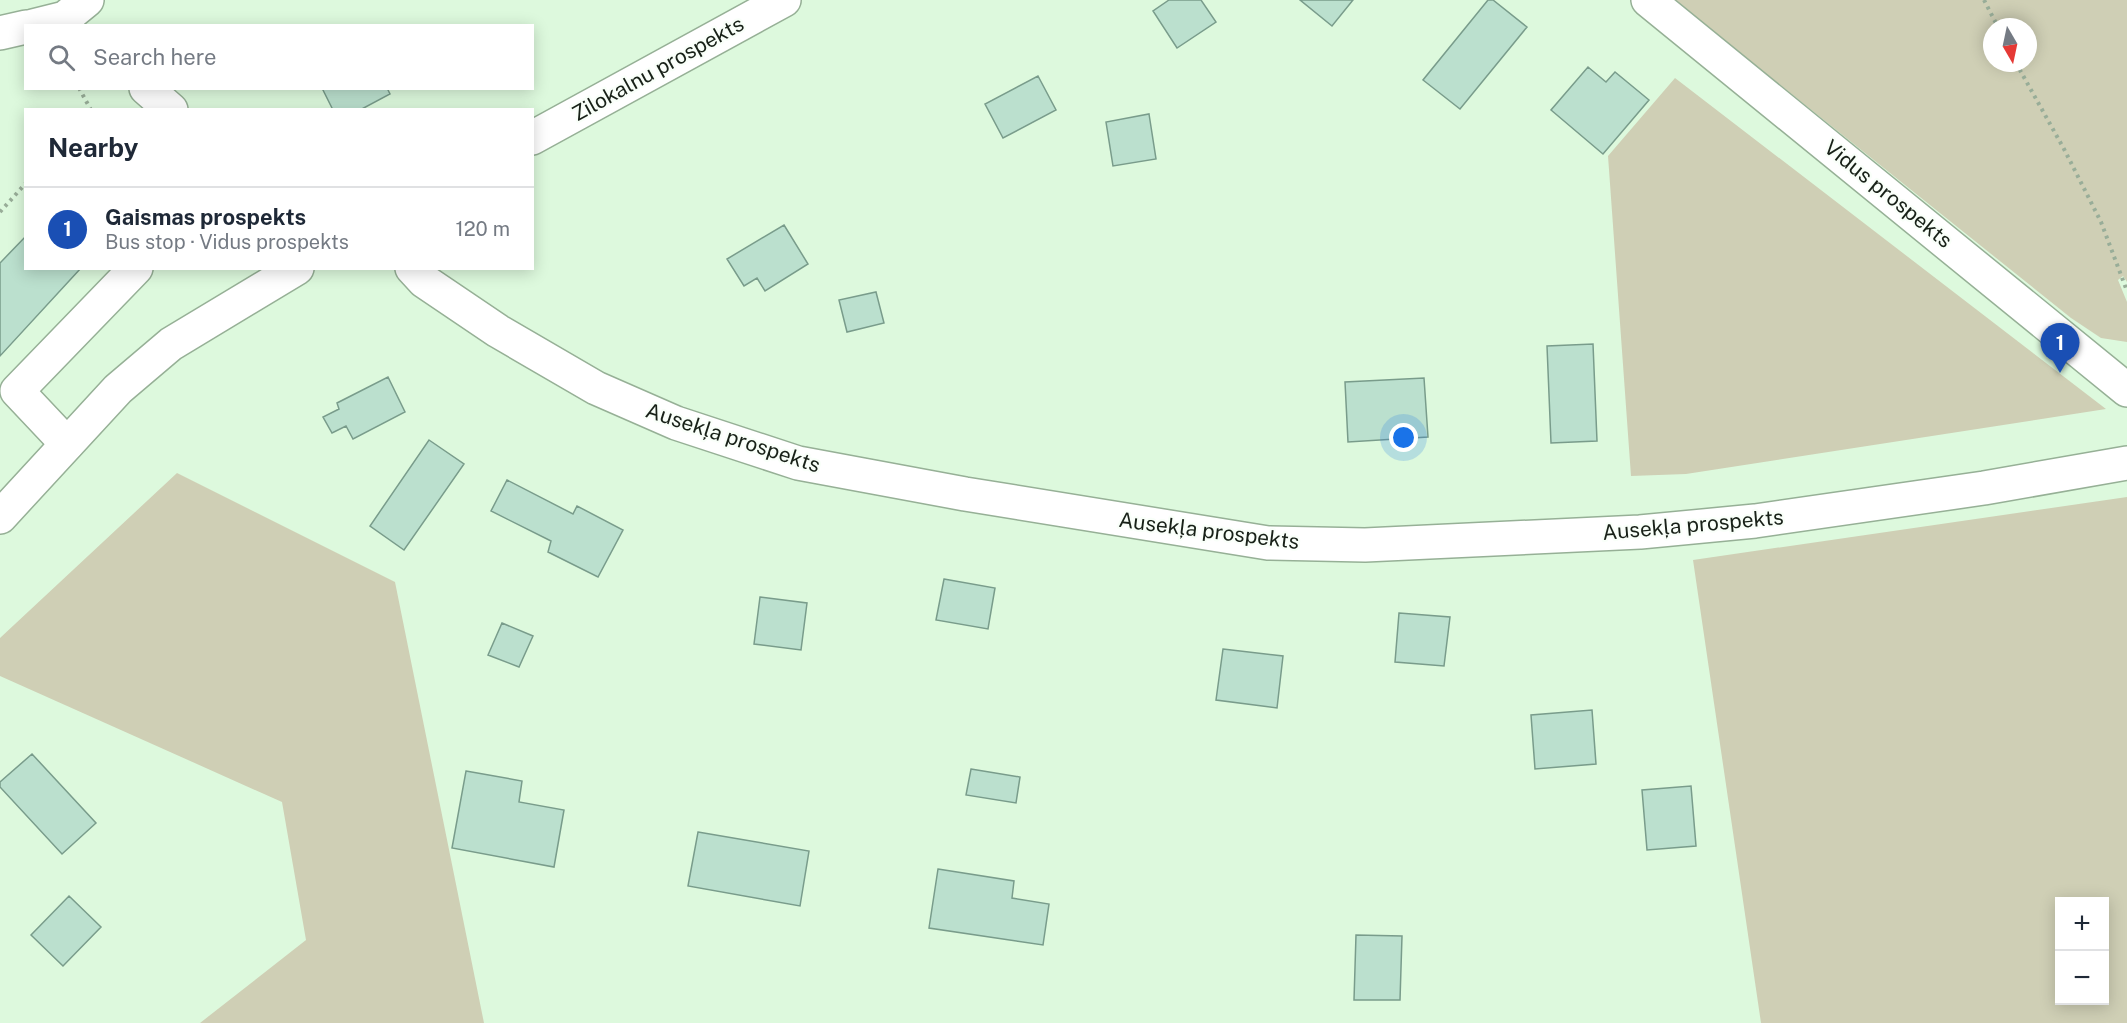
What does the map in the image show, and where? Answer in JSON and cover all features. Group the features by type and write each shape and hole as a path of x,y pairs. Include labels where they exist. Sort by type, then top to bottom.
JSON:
{"street":[{"name":"Zilokalnu prospekts","path":"534,137 784,0"},
{"name":"Vidus prospekts","path":"1648,0 2127,390"},
{"path":"37,24 66,11"},
{"path":"0,33 24,27"},
{"path":"148,90 169,108"},
{"path":"67,444 17,391 134,270"},
{"path":"0,517 118,389 171,344 294,270"},
{"name":"Ausekļa prospekts","path":"414,270 424,281 498,331 596,388 676,423 798,463 976,496 1268,543 1365,546 1640,532 1755,521 1984,488 2127,463"}],"path":[{"path":"1984,0 1993,18"},
{"path":"2021,72 2101,222 2127,291"},
{"path":"80,90 90,108"},
{"path":"0,212 24,185"}],"green space":[{"path":"1674,0 2127,0 2127,282 2123,276 2118,280 2127,302 2127,342 2101,338 2071,318"},
{"path":"1675,78 2106,409 1686,474 1631,476 1608,156"},
{"path":"177,473 395,582 484,1023 200,1023 306,940 282,802 0,676 0,638"},
{"path":"2127,497 2127,1023 1761,1023 1693,560"}],"building":[{"path":"1169,0 1201,0 1216,22 1177,48 1153,11"},
{"path":"1300,0 1353,0 1332,26"},
{"path":"1488,0 1493,0 1527,27 1460,109 1423,80"},
{"path":"1588,67 1606,82 1615,72 1649,100 1603,154 1551,110"},
{"path":"1038,76 1056,110 1003,138 985,104"},
{"path":"323,90 388,90 390,94 364,108 332,108"},
{"path":"1149,114 1156,159 1113,166 1106,122"},
{"path":"784,225 808,264 765,291 757,278 744,286 727,259"},
{"path":"24,238 24,270 79,270 0,356 0,263"},
{"path":"876,292 884,323 847,332 839,300"},
{"path":"1593,344 1597,441 1551,443 1547,346"},
{"path":"388,377 405,412 353,439 346,426 332,433 323,417 339,409 337,403"},
{"path":"1424,378 1428,437 1348,442 1345,382"},
{"path":"429,440 464,464 404,550 370,526"},
{"path":"507,480 573,514 577,506 623,530 598,577 548,552 551,541 491,511"},
{"path":"944,579 995,588 988,629 936,620"},
{"path":"760,597 807,603 801,650 754,644"},
{"path":"1399,613 1450,617 1444,666 1395,662"},
{"path":"502,623 533,636 519,667 488,655"},
{"path":"1223,649 1283,656 1277,708 1216,700"},
{"path":"1592,710 1596,764 1535,769 1531,715"},
{"path":"32,754 96,823 62,854 0,787 0,782"},
{"path":"971,769 1020,777 1016,803 966,795"},
{"path":"466,771 522,781 519,802 564,810 554,867 452,848"},
{"path":"1691,786 1696,846 1647,850 1642,790"},
{"path":"698,832 809,851 800,906 688,886"},
{"path":"938,869 1014,881 1012,898 1049,904 1043,945 929,928"},
{"path":"69,896 101,927 63,966 31,935"},
{"path":"1356,935 1402,936 1400,1000 1354,1000"}],"place":[{"name":"Gaismas prospekts","path":"2060,373"}]}
